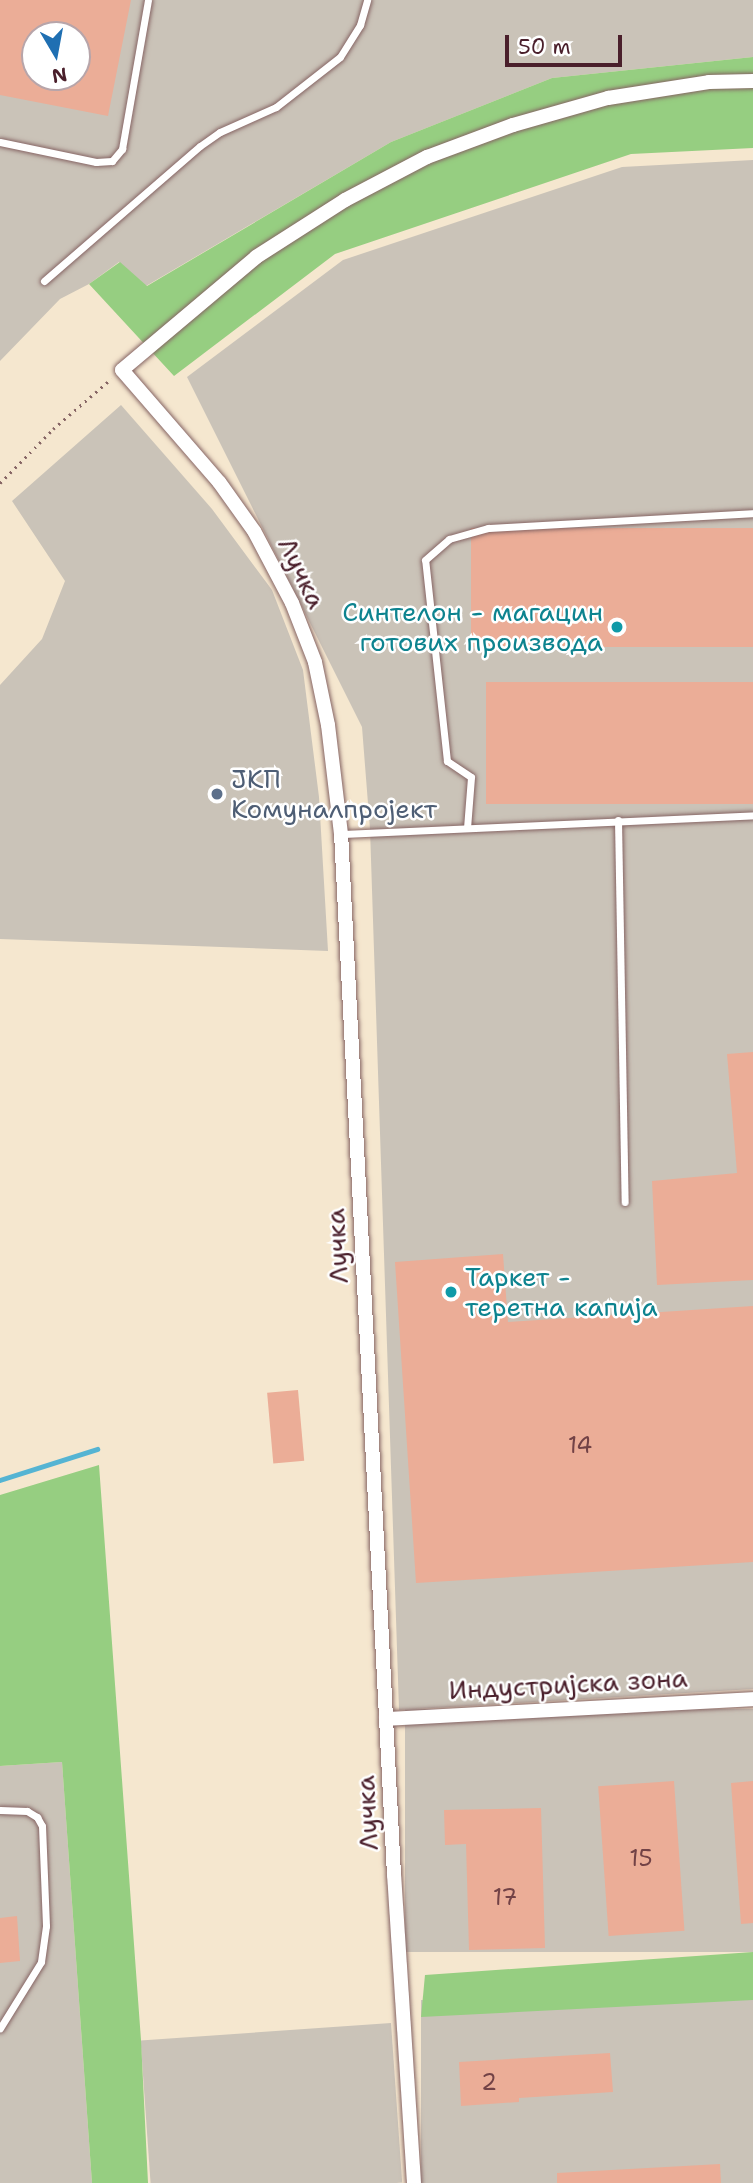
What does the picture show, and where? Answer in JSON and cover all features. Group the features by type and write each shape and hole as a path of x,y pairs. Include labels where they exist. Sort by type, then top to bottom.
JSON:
{"street":[{"path":"122,370 256,257 345,200 427,157 513,125 608,98 709,82 753,81"},
{"name":"Лучка","path":"122,370 219,482 254,531 292,603 315,662 335,765 341,834 386,1719 414,2183"},
{"name":"Индустријска зона","path":"386,1719 753,1699"}],"lane":[{"path":"0,142 96,162 112,161 122,149 148,0"},
{"path":"44,281 200,146 220,132 276,107 340,57 360,25 367,0"},
{"path":"467,828 471,777 447,761 425,560 449,539 488,528 753,513"},
{"path":"341,834 753,815"},
{"path":"618,820 625,1202"},
{"path":"0,1810 27,1811 37,1817 42,1826 46,1926 41,1962 0,2028"}],"path":[{"path":"0,483 53,429 122,370"}],"shaded area":[{"path":"0,0 753,0 753,57 552,78 391,142 146,286 119,262 89,284 60,299 0,361"},
{"path":"753,160 753,1689 399,1710 370,829 362,727 187,377 343,260 622,167"},
{"path":"121,405 212,509 272,590 303,670 319,797 328,951 0,939 0,685 42,639 65,581 12,501"},
{"path":"405,1709 753,1709 753,1952 405,1952"},
{"path":"62,1762 92,2183 0,2183 0,1766"},
{"path":"421,2000 753,2000 753,2183 421,2183"},
{"path":"391,2023 402,2183 151,2183 141,2041"}],"green space":[{"path":"753,57 753,148 631,154 335,254 174,376 89,284 120,262 147,286 391,142 552,78"},
{"path":"99,1465 141,2040 148,2183 92,2183 62,1762 0,1766 0,1495"},
{"path":"753,1952 753,2000 421,2017 425,1975"}],"building":[{"path":"0,0 131,0 108,116 0,95"},
{"path":"471,528 753,528 753,647 471,647"},
{"path":"486,682 753,682 753,804 486,804"},
{"path":"753,1052 753,1280 657,1285 652,1181 737,1173 727,1054"},
{"path":"503,1254 508,1322 753,1306 753,1562 416,1583 395,1262"},
{"path":"298,1390 304,1461 273,1463 267,1393"},
{"path":"674,1781 684,1931 609,1936 598,1786"},
{"path":"753,1781 753,1923 741,1924 731,1783"},
{"path":"541,1808 545,1948 469,1950 466,1844 445,1845 444,1810"},
{"path":"17,1916 20,1961 0,1963 0,1918"},
{"path":"610,2053 613,2092 519,2098 519,2102 461,2106 459,2062"},
{"path":"720,2164 721,2183 557,2183 557,2173"}],"waterway":[{"path":"0,1480 97,1449"}],"place":[{"name":"Синтелон - магацин готових производа","path":"617,627"},
{"name":"ЈКП Комуналпројект","path":"217,794"},
{"name":"Таркет - теретна капија","path":"451,1292"}]}
